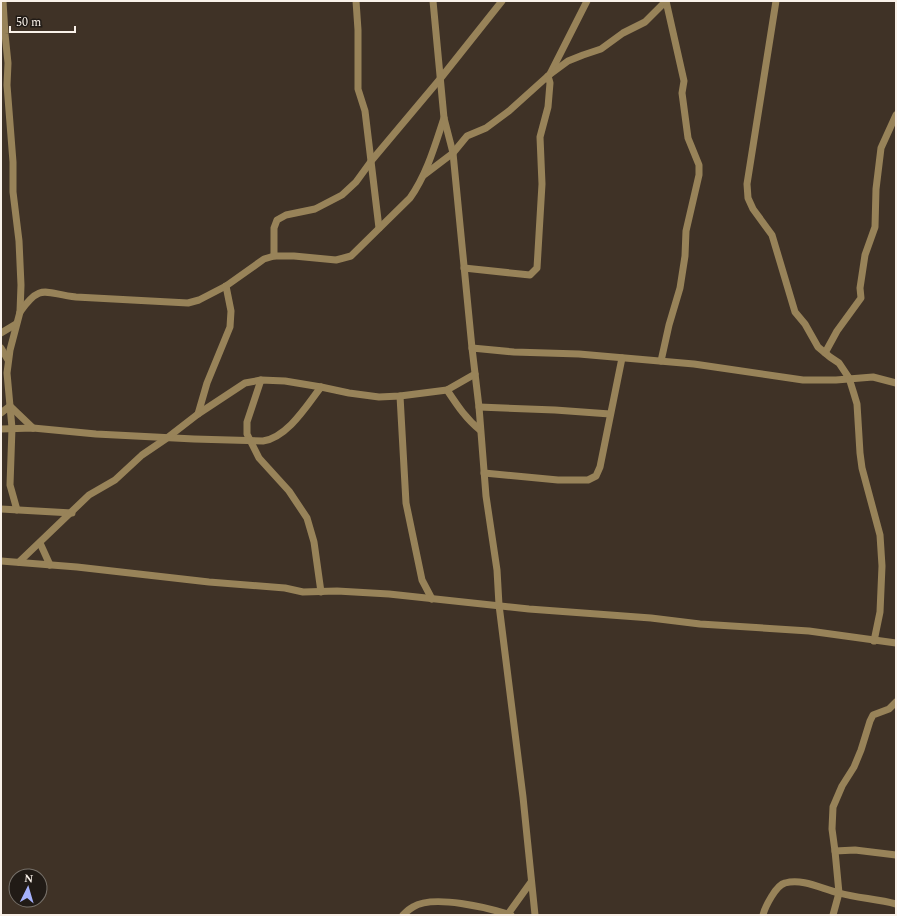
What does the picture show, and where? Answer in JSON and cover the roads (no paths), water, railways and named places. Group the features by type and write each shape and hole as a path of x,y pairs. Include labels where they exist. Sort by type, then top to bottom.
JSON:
{"street":[{"path":"3,1 8,64 13,192 19,241 21,285 20,312 8,360 7,373 12,428 10,485 17,510"},
{"path":"356,1 358,30 358,89 365,111 379,228"},
{"path":"433,1 444,118 453,153 479,407 484,473 497,570 499,606 523,797 535,915"},
{"path":"274,256 274,228 277,220 286,215 315,209 342,195 356,182 372,160 440,79 502,1"},
{"path":"464,268 530,275 537,268 542,184 540,137 548,107 549,76 587,1"},
{"path":"424,175 453,153 468,136 486,128 509,111 549,76 568,62 601,49 623,34 645,22 666,1"},
{"path":"661,361 669,325 680,288 685,256 686,231 699,175 699,165 688,138 682,93 684,81 666,1"},
{"path":"776,1 747,184 748,198 753,208 772,234 795,312 805,324 818,347 839,363 849,378 857,404 862,468 880,535 882,566 880,612 874,641"},
{"path":"825,353 837,331 861,298 860,288 865,255 875,227 876,189 881,148 896,115"},
{"path":"20,312 33,296 38,293 45,292 62,296 188,303 199,300 226,286 264,259 274,256 294,256 336,260 351,256 410,198 417,188 424,175 444,118"},
{"path":"198,414 207,383 230,327 231,311 226,286"},
{"path":"1,333 16,324"},
{"path":"1,348 8,360"},
{"path":"472,348 514,352 579,354 694,364 804,380 836,380 873,377 896,383"},
{"path":"484,473 558,480 588,480 596,476 600,467 622,358"},
{"path":"19,562 72,513 89,495 115,480 142,454 167,438 198,414 252,380 285,381 348,393 379,397 447,390 475,374"},
{"path":"262,380 247,422 247,434 259,458 290,491 307,518 314,542 321,592"},
{"path":"1,429 33,428 96,434 167,438 271,440 285,430 299,416 321,387"},
{"path":"447,390 462,412 480,430"},
{"path":"400,396 406,503 422,580 432,599"},
{"path":"1,413 10,406"},
{"path":"10,406 33,428"},
{"path":"479,407 610,414"},
{"path":"1,509 72,513"},
{"path":"40,543 50,565"},
{"path":"1,561 77,566 209,582 285,588 303,592 337,591 529,609 651,618 700,624 809,631 896,643"},
{"path":"833,915 839,893 836,851 832,829 833,807 842,786 854,767 873,715 890,709 896,702"},
{"path":"836,851 855,850 896,855"},
{"path":"403,915 413,906 423,902 438,902 470,904 510,915 531,882"},
{"path":"764,915 769,901 777,888 783,883 792,882 810,884 839,893 896,904"}]}
